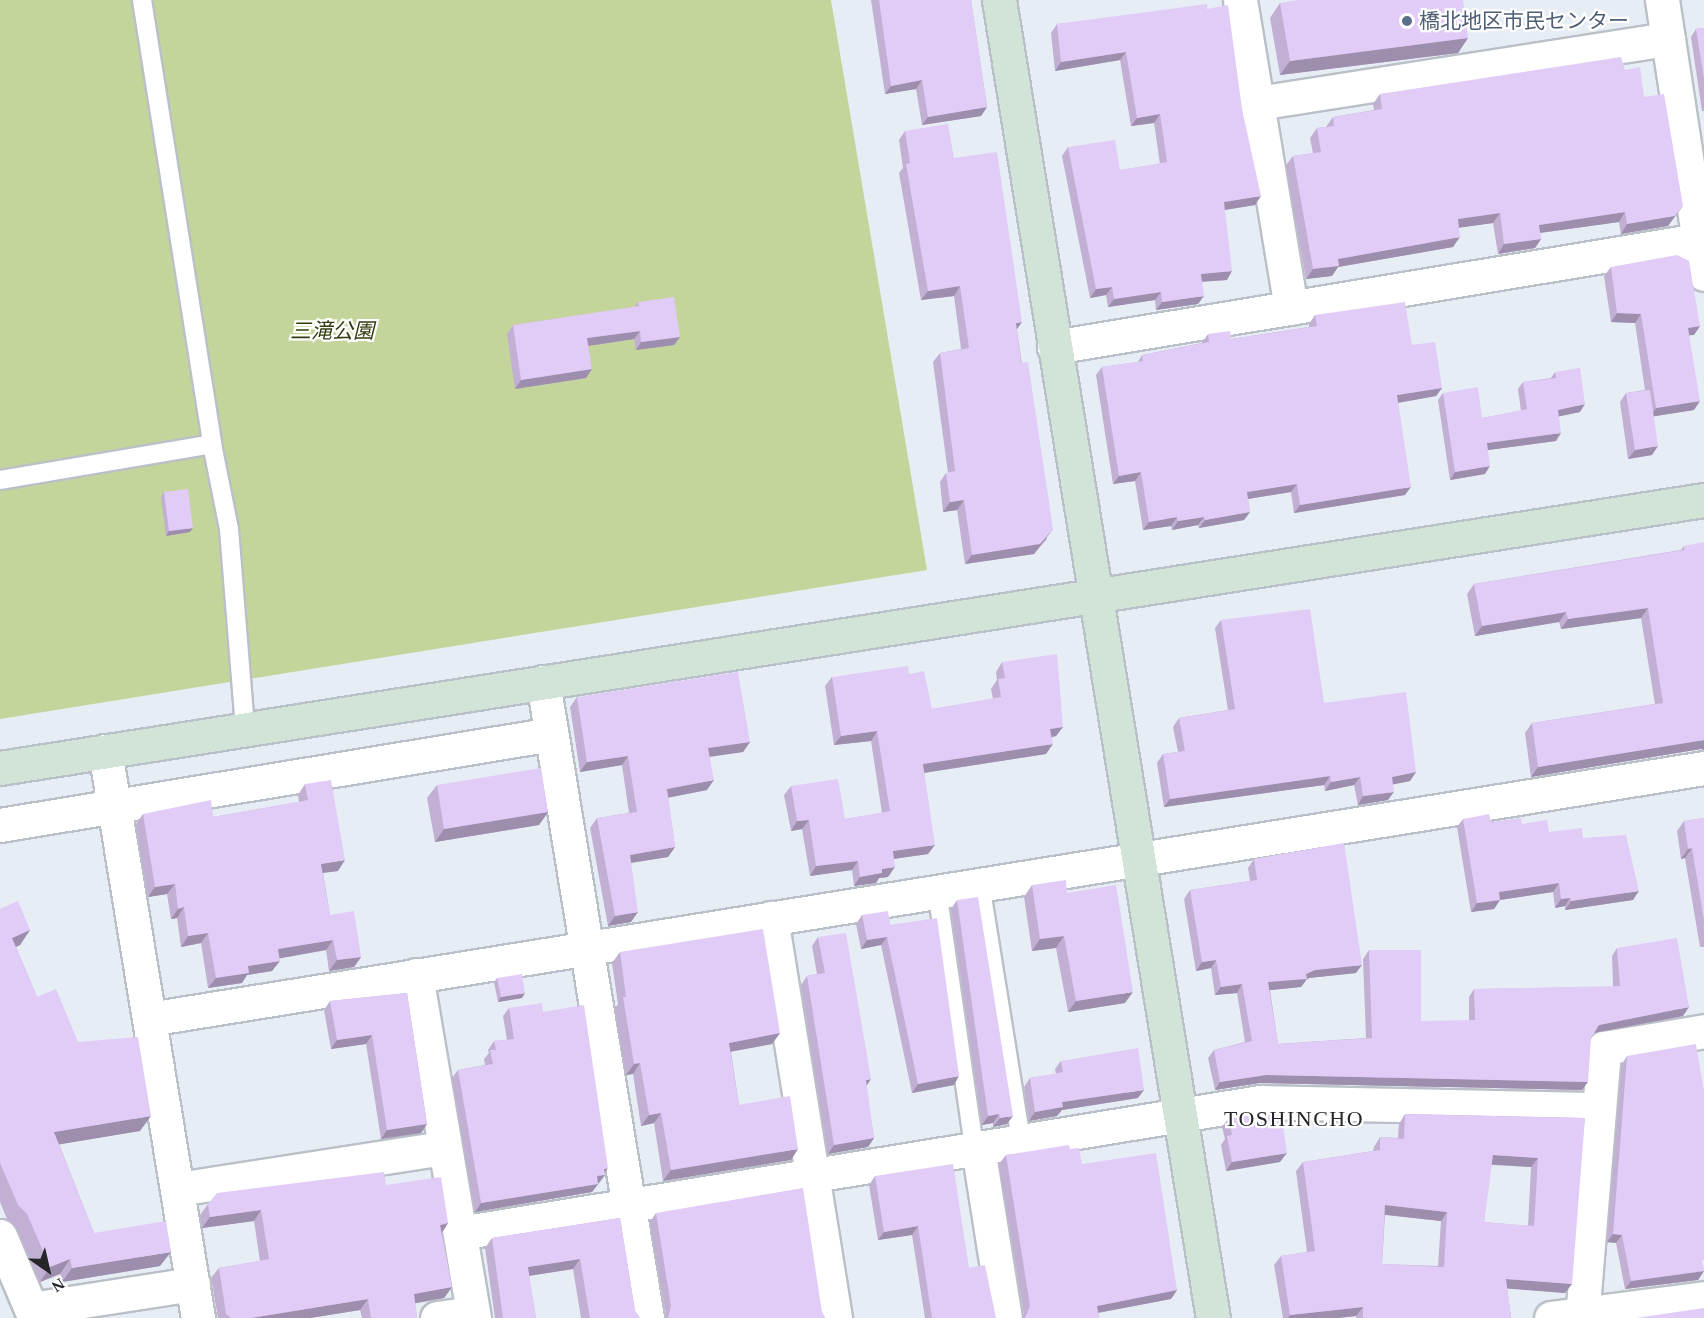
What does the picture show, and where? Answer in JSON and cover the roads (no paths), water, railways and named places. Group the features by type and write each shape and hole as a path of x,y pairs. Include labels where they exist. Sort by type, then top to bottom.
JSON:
{"street":[{"path":"999,0 1213,1318"},
{"path":"1240,0 1291,308"},
{"path":"1662,0 1701,240 1704,274"},
{"path":"1258,103 1668,39"},
{"path":"1054,347 1701,240"},
{"path":"0,768 1094,594 1704,500"},
{"path":"543,682 647,1318"},
{"path":"0,825 552,734"},
{"path":"105,751 198,1318"},
{"path":"149,1019 587,946 1704,768"},
{"path":"771,918 835,1318"},
{"path":"416,975 474,1315 437,1318"},
{"path":"1704,1031 1604,1048 1571,1317 1704,1298"},
{"path":"460,1233 627,1203 1180,1117 1260,1102 1598,1109"},
{"path":"178,1189 444,1148"},
{"path":"976,1148 1005,1318"},
{"path":"0,1236 31,1309 193,1284"}],"lane":[{"path":"142,0 212,444 229,529 245,729"},
{"path":"0,480 212,444"},
{"path":"980,884 1021,1141"},
{"path":"937,890 976,1148"}],"place":[{"name":"橋北地区市民センター","path":"1407,21"}],"district":[{"name":"TOSHINCHO","path":"1294,1119"}],"park label":[{"name":"三滝公園","path":"332,331"}]}
